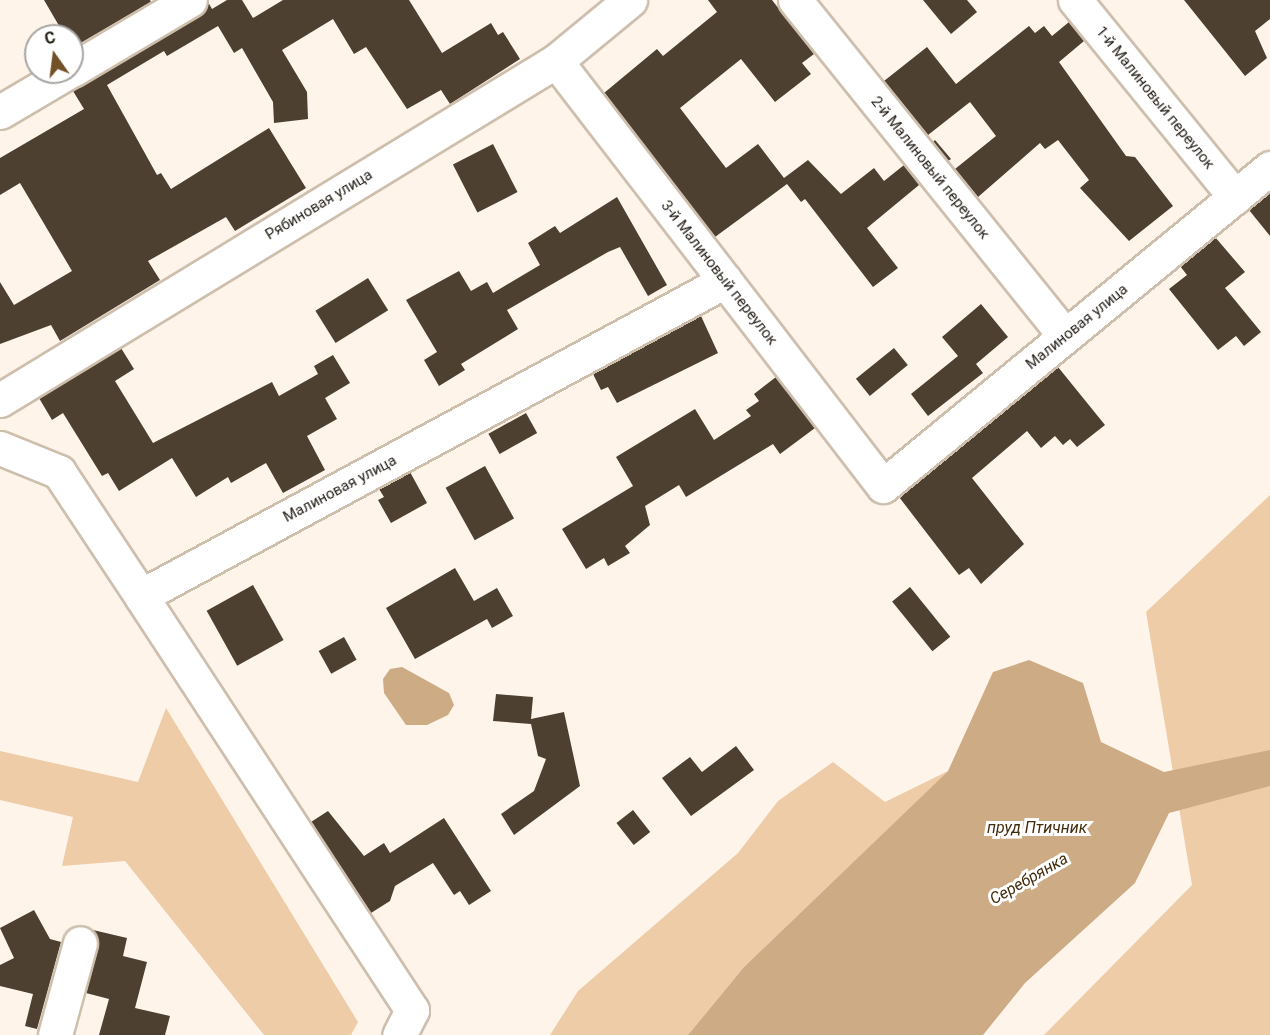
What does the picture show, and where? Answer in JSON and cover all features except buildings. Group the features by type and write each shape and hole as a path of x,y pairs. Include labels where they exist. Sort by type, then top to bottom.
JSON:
{"street":[{"path":"84,63 190,0"},
{"name":"Рябиновая улица","path":"0,400 556,61 630,0"},
{"name":"2-й Малиновый переулок","path":"795,0 1065,336"},
{"name":"1-й Малиновый переулок","path":"1075,0 1235,197"},
{"name":"3-й Малиновый переулок","path":"556,61 883,486"},
{"path":"0,112 48,84"},
{"name":"Малиновая улица","path":"883,486 1270,168"},
{"name":"Малиновая улица","path":"141,596 725,281"},
{"path":"0,448 59,472 412,1010 399,1035"},
{"path":"55,1035 80,943"}],"shaded area":[{"path":"1270,495 1270,1035 1044,1035 1192,885 1146,612"},
{"path":"166,708 358,1022 351,1035 264,1035 125,861 62,866 73,817 0,800 0,751 138,782"},
{"path":"833,762 885,802 948,771 744,967 688,1035 550,1035 578,991 738,853 778,801"}],"water":[{"name":"пруд Птичник","path":"1029,660 1083,683 1101,742 1164,772 1270,750 1270,786 1169,813 1135,883 1025,983 983,1035 688,1035 744,967 948,771 993,672"},
{"path":"402,667 449,693 454,705 448,715 427,725 406,725 384,693 383,679 390,669"}],"water label":[{"name":"Серебрянка","path":"1029,879"}]}
